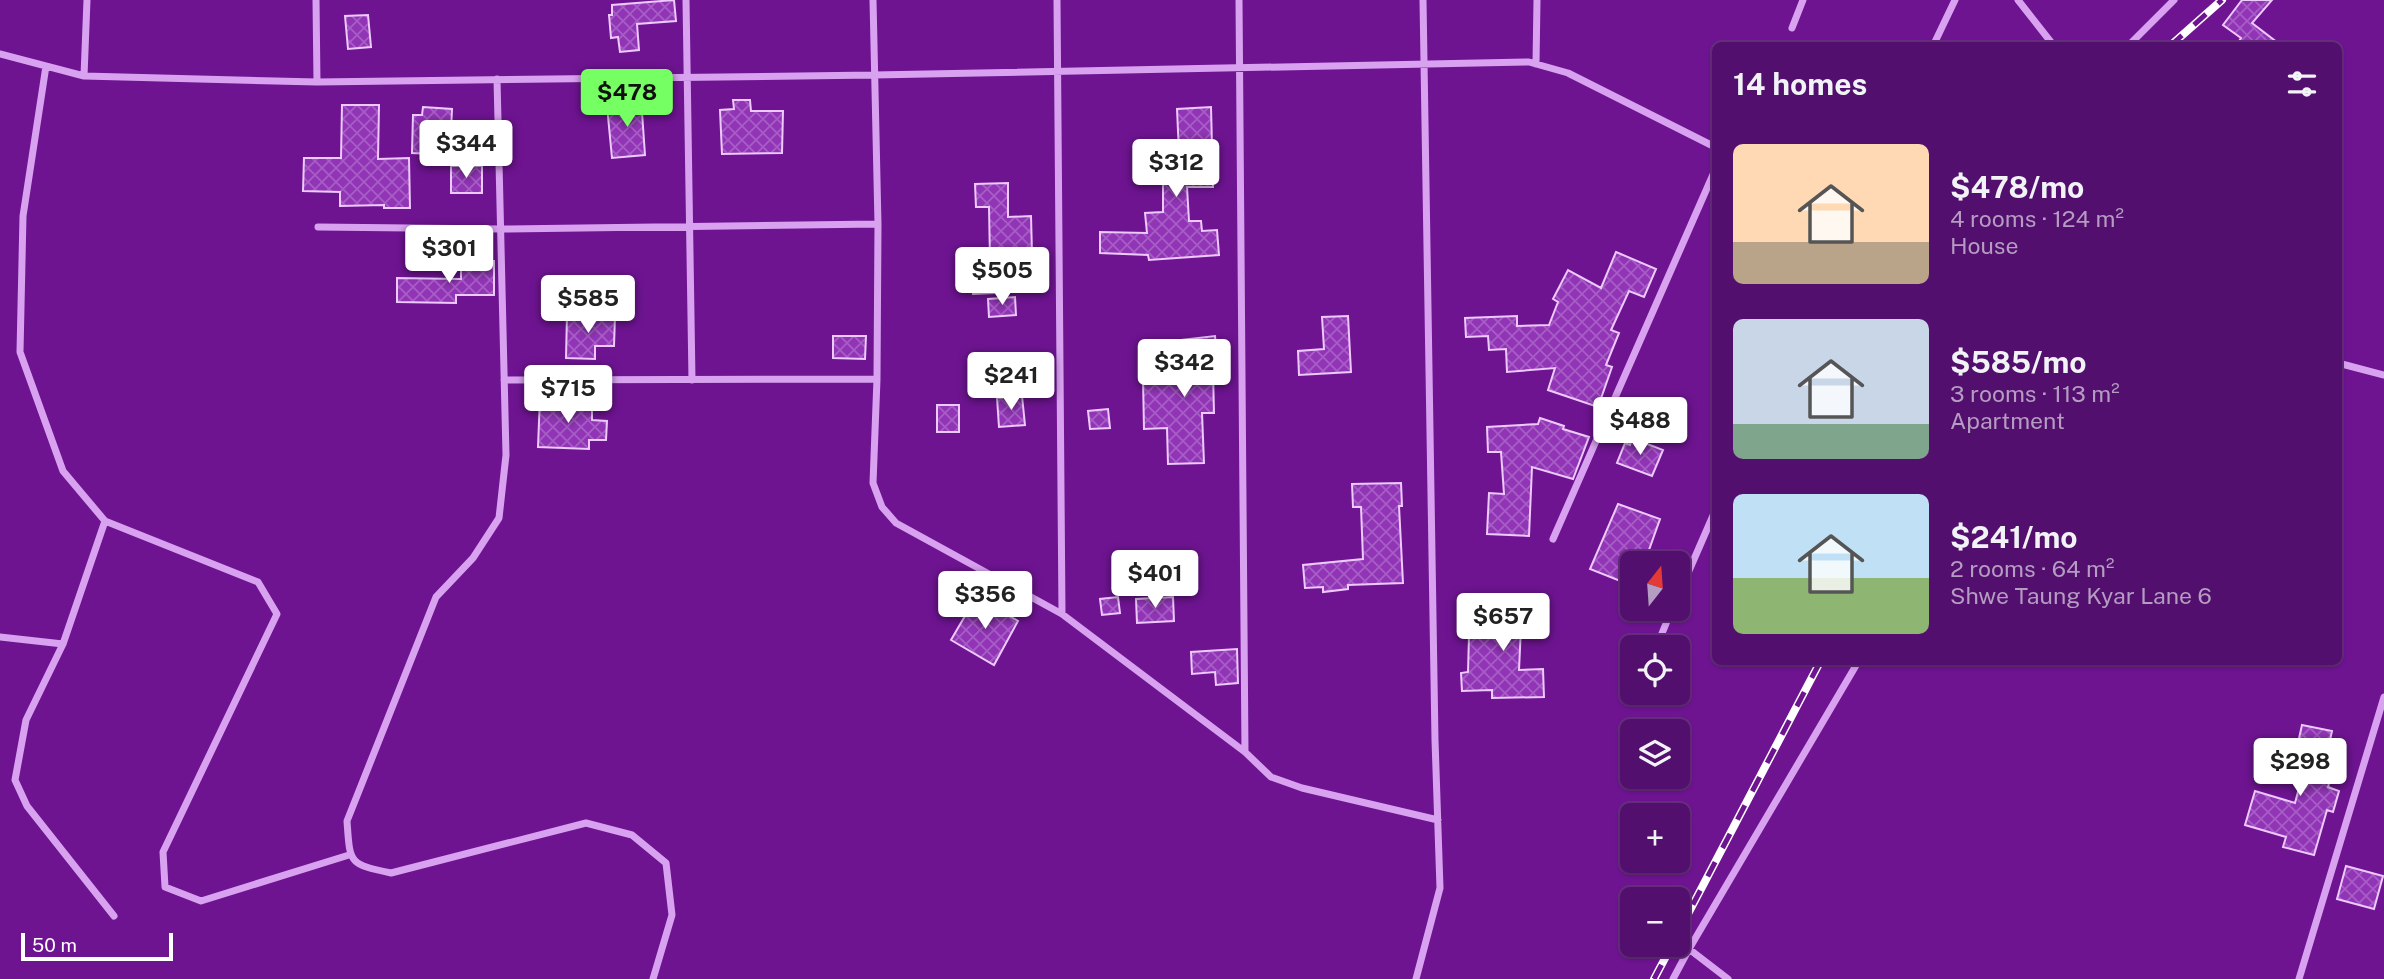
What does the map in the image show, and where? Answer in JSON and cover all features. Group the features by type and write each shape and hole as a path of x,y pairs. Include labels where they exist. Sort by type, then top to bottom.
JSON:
{"street":[{"path":"84,76 87,0"},
{"path":"316,0 317,82"},
{"path":"687,0 692,380"},
{"path":"873,0 878,224 873,483 882,507 896,523 1062,614 1245,752 1271,777 1302,788 1438,820"},
{"path":"1057,0 1062,614"},
{"path":"1240,0 1245,752"},
{"path":"1416,979 1440,888 1423,0"},
{"path":"1536,64 1537,0"},
{"path":"1792,28 1803,0"},
{"path":"1935,42 1955,0"},
{"path":"2018,0 2051,42"},
{"path":"2132,42 2174,0"},
{"path":"0,54 84,76 317,82 1536,64 1568,73 1712,145"},
{"path":"46,66 23,216 20,352 63,471 105,521 258,582 276,614 163,852 165,887 201,901 349,855"},
{"path":"498,79 506,455 499,518 473,558 436,597 347,821 349,855 360,867 391,873 586,823 632,835 666,863 672,915 653,979"},
{"path":"1553,539 1712,177"},
{"path":"318,227 501,229 878,224"},
{"path":"2342,364 2384,375"},
{"path":"504,380 877,379"},
{"path":"1690,568 1712,518"},
{"path":"105,521 63,644 26,720 15,780 27,806 114,916"},
{"path":"0,637 63,644"},
{"path":"1690,947 1856,665"},
{"path":"2299,979 2384,697"},
{"path":"1690,950 1728,979"},
{"path":"1673,979 1685,957"}],"building":[{"path":"674,0 676,21 637,24 639,50 620,52 618,37 611,38 609,15 612,15 612,5"},
{"path":"2242,0 2272,0 2252,23 2277,42 2238,42 2241,38 2223,25"},
{"path":"368,15 371,47 348,49 345,16"},
{"path":"641,98 645,155 612,158 607,106 621,105 621,100"},
{"path":"733,100 750,100 751,111 783,111 782,153 722,154 720,110 734,109"},
{"path":"342,105 379,105 378,159 409,158 410,208 384,208 384,205 340,206 340,192 303,191 304,158 341,158"},
{"path":"423,107 452,109 450,155 412,153 413,115 422,115"},
{"path":"1211,107 1213,187 1187,187 1189,221 1201,221 1202,231 1217,230 1219,255 1149,260 1148,255 1100,253 1100,232 1147,233 1145,213 1163,212 1163,153 1179,153 1177,109"},
{"path":"451,166 482,166 482,193 451,193"},
{"path":"1008,183 1008,217 1031,216 1032,253 1022,254 1022,259 990,260 989,207 976,207 975,184"},
{"path":"1616,252 1656,269 1644,297 1629,291 1611,330 1619,333 1606,365 1612,367 1598,407 1548,390 1555,368 1507,372 1506,349 1489,350 1488,336 1466,337 1465,318 1517,316 1517,326 1549,325 1558,302 1553,299 1568,270 1601,288"},
{"path":"494,261 494,295 456,295 456,303 397,302 397,278 461,279 461,262"},
{"path":"972,265 993,265 994,293 973,294"},
{"path":"1015,297 1016,315 989,317 988,299"},
{"path":"567,314 615,316 614,346 595,346 595,359 566,358"},
{"path":"1348,316 1351,372 1299,375 1298,351 1324,349 1322,317"},
{"path":"833,336 866,336 865,359 833,358"},
{"path":"1215,336 1219,371 1213,371 1214,413 1202,413 1204,463 1168,464 1167,428 1144,429 1143,379 1177,378 1173,341"},
{"path":"1022,396 1025,425 999,427 997,398"},
{"path":"540,397 577,399 577,408 592,409 592,420 607,421 606,440 589,440 589,449 538,447"},
{"path":"937,405 959,405 959,432 937,432"},
{"path":"1108,409 1110,428 1090,429 1088,411"},
{"path":"1540,418 1589,437 1573,479 1532,467 1529,536 1487,534 1489,493 1504,494 1501,452 1488,452 1487,427 1538,424"},
{"path":"1632,438 1663,450 1652,476 1617,463 1625,443 1630,445"},
{"path":"1401,483 1402,506 1399,506 1403,583 1348,585 1348,589 1323,592 1323,587 1305,588 1303,565 1363,559 1361,507 1353,507 1352,484"},
{"path":"1618,504 1660,519 1649,551 1620,551 1620,581 1590,569"},
{"path":"976,597 1018,621 994,665 951,640"},
{"path":"1118,597 1120,613 1102,615 1100,599"},
{"path":"1173,597 1174,621 1137,623 1136,599"},
{"path":"1534,597 1535,627 1521,627 1519,670 1543,669 1544,697 1492,698 1492,690 1462,691 1461,673 1468,672 1469,636 1490,636 1488,599"},
{"path":"1237,649 1238,683 1216,685 1215,672 1192,674 1191,652"},
{"path":"2302,725 2332,731 2325,763 2334,765 2328,787 2339,791 2333,812 2327,810 2314,855 2283,847 2286,837 2245,825 2255,791 2295,803 2308,754 2296,752"},
{"path":"2346,866 2383,876 2374,909 2337,899"}],"railway":[{"path":"2175,42 2222,0"},
{"path":"1690,910 1818,665"},
{"path":"1654,979 1666,957"}]}
